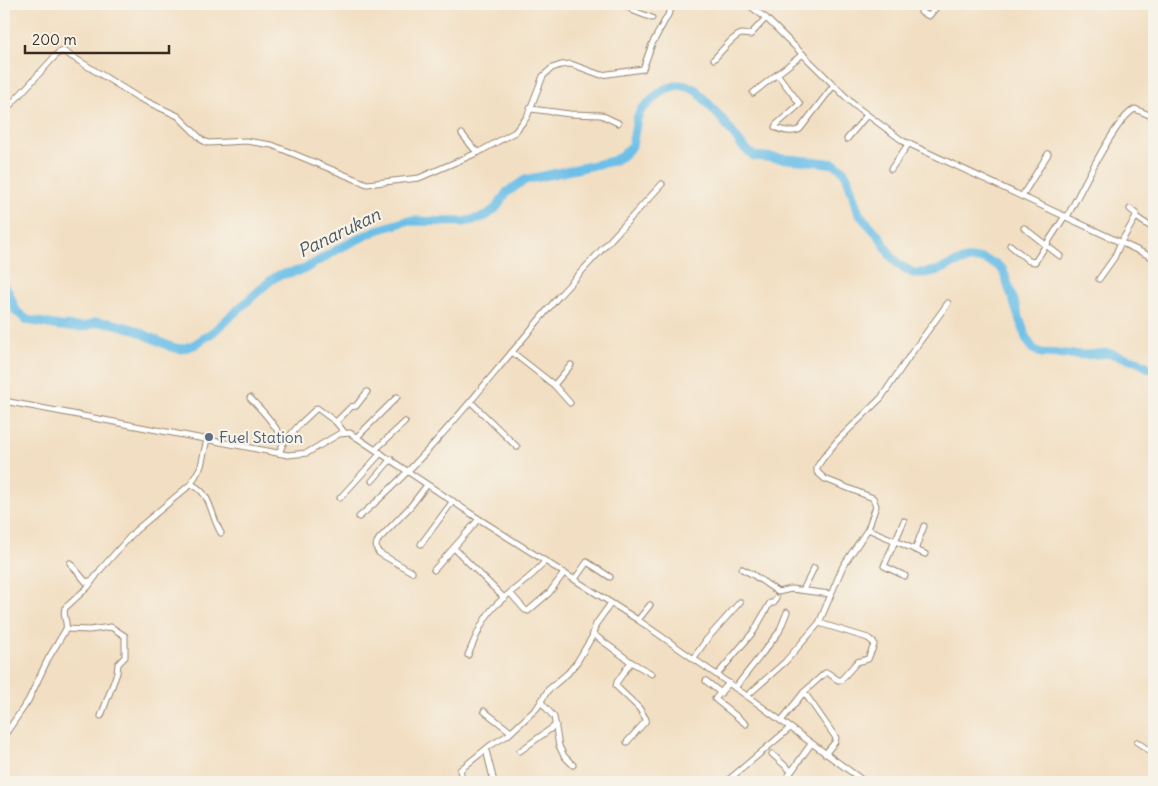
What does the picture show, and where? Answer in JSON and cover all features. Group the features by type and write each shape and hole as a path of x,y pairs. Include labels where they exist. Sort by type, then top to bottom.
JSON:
{"street":[{"path":"623,4 634,11 652,18"},
{"path":"4,112 58,53 63,51 145,101 178,116 205,142 211,144 246,141 272,145 364,183 372,184 425,176 479,152 515,132 525,121 543,76 548,70 556,66 572,64 601,75 644,69 652,44 674,4"},
{"path":"747,4 766,18 834,86 867,115 909,144 1154,258"},
{"path":"921,12 929,16 939,4"},
{"path":"714,59 740,34 750,35 766,18"},
{"path":"753,93 803,54"},
{"path":"778,75 800,103 776,125 775,127 779,130 799,130 834,86"},
{"path":"531,108 570,114 601,115 618,123"},
{"path":"1010,245 1033,263 1036,261 1066,216 1110,137 1128,114 1135,109 1154,116"},
{"path":"847,139 867,115"},
{"path":"462,134 474,149 479,152"},
{"path":"891,169 909,144"},
{"path":"1022,196 1048,154"},
{"path":"359,517 408,471 471,402 559,296 662,184"},
{"path":"1130,209 1136,214 1136,217 1154,230"},
{"path":"1099,279 1114,258 1136,217"},
{"path":"1024,228 1060,256"},
{"path":"747,696 785,662 819,623 843,566 868,529 876,506 873,498 825,479 817,472 817,467 837,441 881,398 948,303"},
{"path":"512,352 554,385 570,403"},
{"path":"554,385 571,366"},
{"path":"336,422 351,407 356,406 367,392"},
{"path":"357,437 397,397"},
{"path":"250,398 282,437 284,442 279,453"},
{"path":"4,401 294,455 307,453 344,432 350,433 638,620 729,683 864,782"},
{"path":"471,402 517,447"},
{"path":"287,439 318,408 336,422 344,432"},
{"path":"340,498 404,422"},
{"path":"4,736 6,729 28,701 48,659 66,630 65,608 95,579 101,569 135,531 191,484 201,466 207,439"},
{"path":"372,481 391,459"},
{"path":"191,484 200,489 206,496 214,520 221,533"},
{"path":"412,572 379,553 376,545 381,536 410,507 428,485"},
{"path":"421,544 452,501"},
{"path":"434,570 479,518"},
{"path":"904,521 884,567 906,576"},
{"path":"915,550 924,526"},
{"path":"868,529 925,554"},
{"path":"454,548 504,598"},
{"path":"468,655 486,618 504,598 536,572 545,561"},
{"path":"574,579 587,562 610,577"},
{"path":"70,563 86,582 95,579"},
{"path":"803,590 814,568"},
{"path":"742,569 778,592 786,589 830,594"},
{"path":"511,594 528,611 549,593 564,573"},
{"path":"717,675 749,639 770,603 774,603 776,598"},
{"path":"693,659 707,639 740,602"},
{"path":"463,782 460,770 511,732 540,702 548,690 573,667 589,644 596,624 611,603"},
{"path":"638,620 650,605"},
{"path":"735,688 779,632 787,612"},
{"path":"781,721 804,692 826,672 838,680 842,679 857,662 868,659 874,645 868,638 819,623"},
{"path":"66,630 89,630 111,627 125,636 125,657 118,663 117,674 101,716"},
{"path":"593,634 652,674"},
{"path":"627,742 646,719 639,708 616,686 632,662"},
{"path":"706,681 721,693"},
{"path":"729,683 715,699 746,724"},
{"path":"804,692 836,738 836,742 826,754"},
{"path":"540,702 552,714 556,725 558,746 573,765"},
{"path":"484,712 511,732"},
{"path":"520,751 556,725"},
{"path":"726,782 790,728"},
{"path":"1137,742 1154,754"},
{"path":"784,782 811,744"},
{"path":"486,750 494,782"},
{"path":"772,754 790,771"}],"waterway":[{"name":"Panarukan","path":"4,286 16,311 27,320 60,326 84,327 97,322 111,323 133,329 171,347 181,349 194,345 213,332 279,275 303,270 340,248 377,230 407,221 464,222 477,219 486,216 496,208 507,192 525,180 613,161 622,156 632,146 637,119 641,110 665,89 679,85 688,86 696,90 722,119 743,147 754,156 834,164 842,169 847,177 859,214 880,237 890,255 899,265 913,273 940,270 969,259 983,259 996,264 1003,270 1026,338 1033,349 1041,353 1086,355 1109,353 1137,361 1154,371"}],"place":[{"name":"Fuel Station","path":"209,437"}]}
